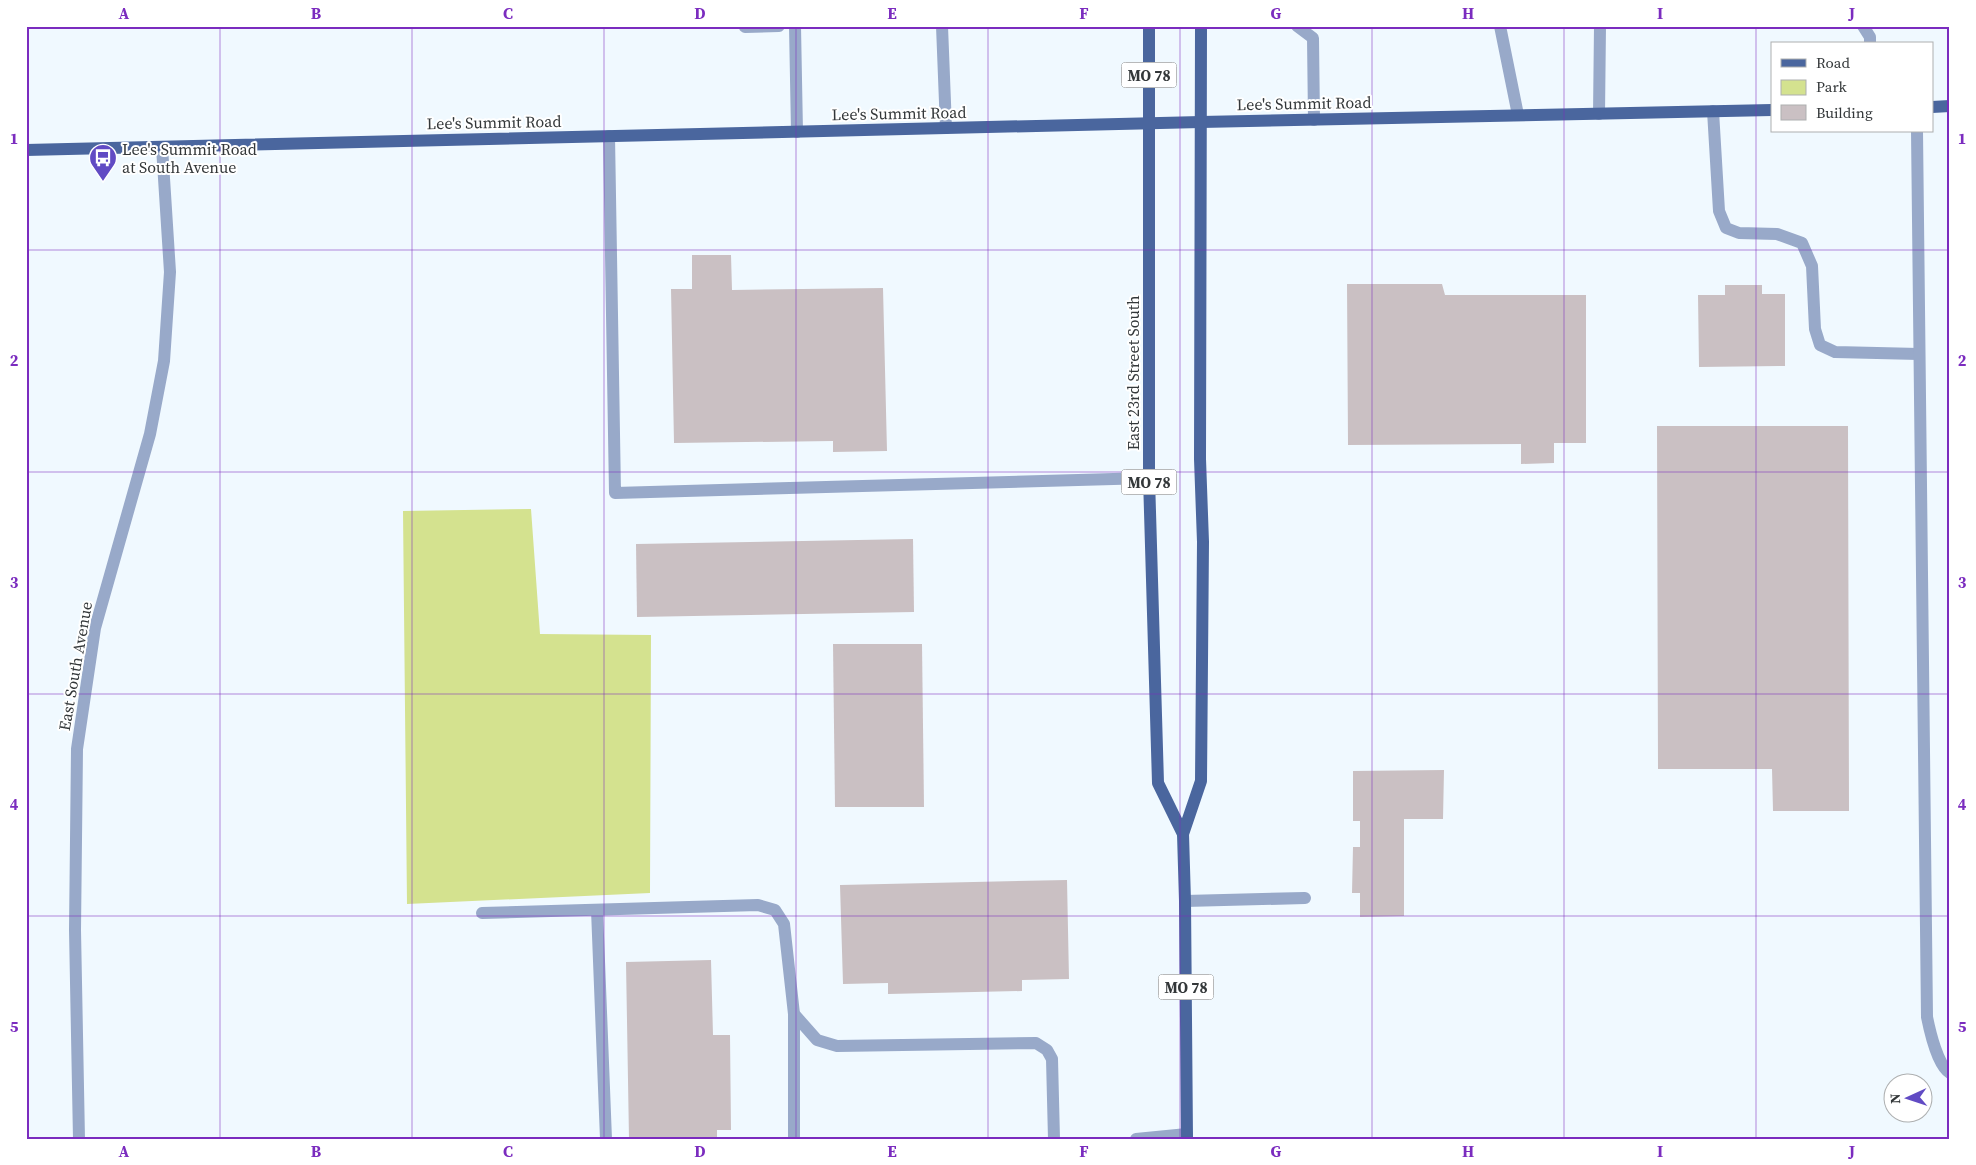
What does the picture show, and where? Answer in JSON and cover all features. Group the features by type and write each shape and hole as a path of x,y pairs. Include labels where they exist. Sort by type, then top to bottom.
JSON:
{"main road":[{"name":"East 23rd Street South","path":"1149,26 1149,478 1158,783 1183,834"},
{"name":"East 23rd Street South","path":"1187,1136 1183,834 1201,781 1201,26"},
{"path":"1934,107 1950,106"},
{"name":"Lee's Summit Road","path":"26,150 1771,110"}],"street":[{"path":"745,27 779,26"},
{"path":"795,26 797,132"},
{"path":"942,26 946,128"},
{"path":"1296,26 1313,38 1314,120"},
{"path":"1500,26 1518,115"},
{"path":"1599,27 1599,114"},
{"path":"1712,111 1719,211 1726,228 1739,233 1777,234 1802,243 1812,266 1816,329 1820,345 1835,352 1919,354"},
{"path":"1917,132 1927,1018 1930,1034 1944,1070 1950,1073"},
{"path":"609,136 615,493 1149,478"},
{"name":"East South Avenue","path":"79,1139 75,930 77,749 95,628 150,434 164,361 170,272 162,146"},
{"path":"1185,901 1304,898"},
{"path":"482,913 758,905 775,910 784,924 794,1014 794,1139"},
{"path":"597,910 606,1139"},
{"path":"794,1014 817,1040 837,1046 1036,1043 1047,1050 1052,1059 1054,1139"},
{"path":"1136,1139 1187,1136"}],"green space":[{"path":"531,509 540,634 651,635 650,893 407,904 403,511"}],"building":[{"path":"692,255 731,255 732,290 883,288 887,451 833,452 833,441 674,443 671,289 692,289"},
{"path":"1347,284 1442,284 1445,295 1586,295 1586,443 1554,443 1554,463 1521,464 1521,444 1348,445"},
{"path":"1725,285 1762,285 1762,294 1785,294 1785,366 1699,367 1698,295 1725,295"},
{"path":"1657,426 1848,426 1849,811 1773,811 1772,769 1658,769"},
{"path":"913,539 914,612 637,617 636,544"},
{"path":"833,644 922,644 924,807 835,807"},
{"path":"1444,770 1443,819 1404,819 1404,916 1360,917 1360,893 1352,893 1353,847 1360,847 1360,821 1353,821 1353,771"},
{"path":"1067,880 1069,979 1022,980 1022,991 888,994 888,983 843,984 840,885"},
{"path":"711,960 713,1035 730,1035 731,1130 717,1130 717,1139 629,1139 626,962"}],"place":[{"name":"Lee's Summit Road at South Avenue","path":"103,182"}]}
